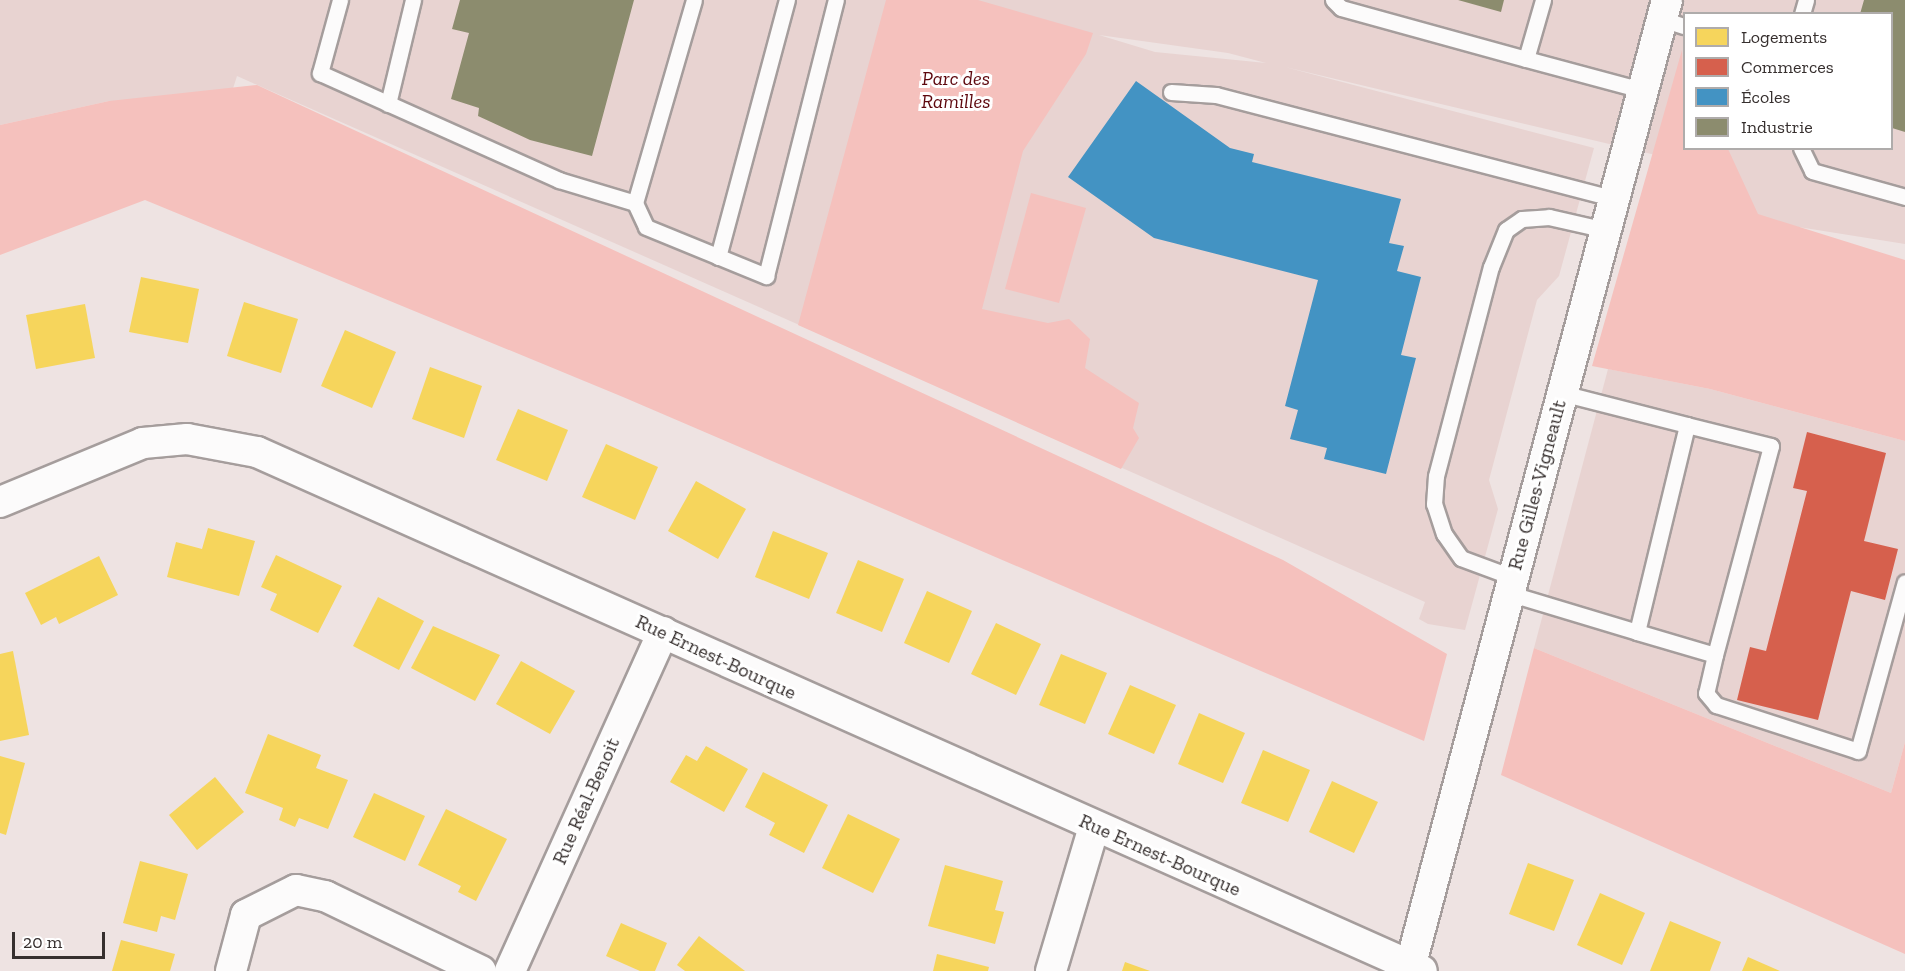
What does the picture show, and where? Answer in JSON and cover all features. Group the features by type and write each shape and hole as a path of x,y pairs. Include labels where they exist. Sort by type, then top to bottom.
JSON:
{"street":[{"name":"Rue Gilles-Vigneault","path":"1414,969 1510,585 1642,90 1671,15"},
{"name":"Rue Ernest-Bourque","path":"0,502 144,443 212,442 274,459 1414,969"},
{"name":"Rue Réal-Benoit","path":"510,971 663,632"},
{"path":"1051,971 1094,827"},
{"path":"231,971 246,915 296,890 325,896 481,971"}],"lane":[{"path":"340,0 320,73 559,180 635,203"},
{"path":"388,104 413,0"},
{"path":"694,0 635,203 646,226 766,276 836,0"},
{"path":"718,256 787,0"},
{"path":"1333,0 1341,8 1642,90"},
{"path":"1526,59 1543,0"},
{"path":"1171,92 1216,95 1614,199"},
{"path":"1803,150 1812,171 1905,197"},
{"path":"1606,230 1549,217 1522,219 1506,231 1491,267 1433,497 1437,519 1461,558 1510,585 1637,632 1715,655"},
{"path":"1562,393 1771,446 1706,693 1716,705 1858,751 1905,582"},
{"path":"1637,632 1687,425"}],"shaded area":[{"path":"0,0 1905,0 1905,244 1735,217 1664,157 1285,67 1594,148 1559,276 1537,300 1489,480 1498,509 1465,630 1428,624 1419,619 1425,602 237,76 221,126 109,101 0,125","holes":["1099,35 1228,53 1266,63 1155,52"]},
{"path":"1608,369 1710,389 1905,441 1905,742 1891,793 1534,648"}],"green space":[{"name":"Parc des Ramilles","path":"886,0 978,0 1093,33 1086,54 1023,151 982,309 1048,323 1069,319 1090,339 1085,368 1139,403 1133,428 1139,438 1121,469 798,325"},
{"path":"1682,50 1683,150 1728,150 1758,214 1905,260 1905,441 1710,389 1592,366"},
{"path":"257,85 1283,560 1447,654 1424,741 623,397 145,200 0,255 0,125 109,101"},
{"path":"1031,193 1086,208 1059,303 1005,289"},
{"path":"1534,648 1891,793 1905,742 1905,954 1501,775"}],"building: Logements":[{"path":"141,277 199,289 188,343 129,332"},
{"path":"244,302 298,319 281,373 227,356"},
{"path":"85,304 95,358 36,369 26,315"},
{"path":"345,330 396,352 372,408 321,386"},
{"path":"430,367 482,386 464,438 412,419"},
{"path":"518,409 568,430 547,481 496,460"},
{"path":"606,444 658,467 635,520 582,497"},
{"path":"696,481 746,509 718,559 668,531"},
{"path":"208,528 255,541 239,596 167,577 176,542 202,549"},
{"path":"773,531 828,553 809,599 755,577"},
{"path":"276,555 342,586 318,633 270,610 277,594 261,587"},
{"path":"99,556 118,595 59,624 56,617 41,625 25,593"},
{"path":"858,560 904,579 882,632 836,613"},
{"path":"927,591 972,611 949,663 904,643"},
{"path":"378,597 424,621 399,670 353,646"},
{"path":"996,623 1041,644 1016,695 971,674"},
{"path":"433,626 500,655 475,701 411,668"},
{"path":"13,651 29,735 0,741 0,654"},
{"path":"1061,654 1107,673 1085,724 1039,705"},
{"path":"521,661 575,691 550,734 496,704"},
{"path":"1130,685 1176,705 1154,754 1108,734"},
{"path":"1199,713 1245,733 1223,783 1178,764"},
{"path":"268,734 321,755 316,768 348,780 328,829 299,818 295,827 279,820 283,808 245,793"},
{"path":"706,746 748,769 724,812 670,782 686,755 697,761"},
{"path":"1263,750 1310,770 1288,822 1241,803"},
{"path":"0,756 25,763 6,835 0,833"},
{"path":"763,772 828,805 804,853 769,835 775,823 745,807"},
{"path":"215,777 244,812 197,850 169,815"},
{"path":"1332,781 1378,802 1354,853 1309,832"},
{"path":"374,793 425,816 405,861 353,837"},
{"path":"446,809 507,839 476,901 458,892 461,886 418,865"},
{"path":"848,814 900,839 873,893 822,868"},
{"path":"140,861 188,874 175,920 161,916 157,932 123,923"},
{"path":"1528,863 1574,880 1554,931 1509,914"},
{"path":"945,865 1003,881 995,910 1004,912 995,944 928,926"},
{"path":"1600,893 1645,913 1622,965 1577,945"},
{"path":"1670,921 1721,942 1710,971 1650,971"},
{"path":"621,923 667,943 655,971 640,971 606,956"},
{"path":"699,936 745,971 685,971 677,965"},
{"path":"121,940 175,954 170,971 112,971"},
{"path":"937,954 989,967 988,971 933,971"},
{"path":"1748,957 1780,971 1742,971"},
{"path":"1125,962 1150,971 1122,971"}],"building: Commerces":[{"path":"1807,432 1886,453 1864,541 1898,549 1885,600 1851,591 1818,720 1737,700 1750,647 1766,651 1807,491 1793,488"}],"building: Écoles":[{"path":"1136,81 1230,148 1254,154 1252,162 1401,199 1389,243 1404,246 1397,271 1421,277 1401,355 1416,358 1386,474 1324,459 1327,448 1290,439 1298,410 1285,406 1318,280 1154,238 1068,177"}],"building: Industrie":[{"path":"460,0 634,0 592,156 530,140 478,116 479,108 451,99 469,33 452,29"},
{"path":"1458,0 1504,0 1501,12"},
{"path":"1864,0 1905,0 1905,132 1893,128 1893,12 1861,12"}]}
